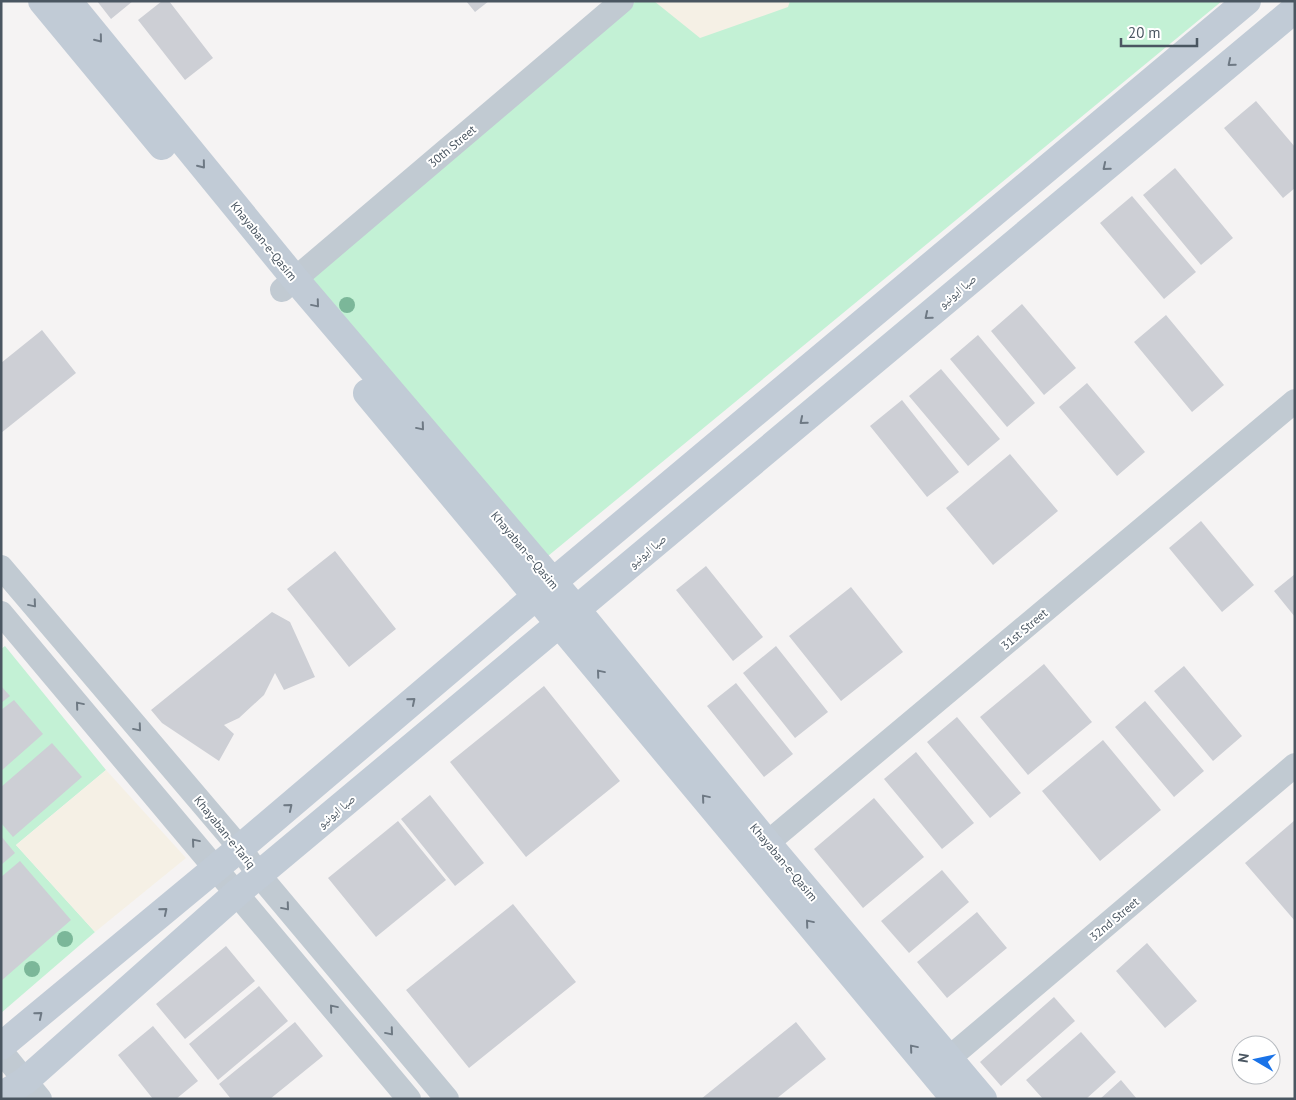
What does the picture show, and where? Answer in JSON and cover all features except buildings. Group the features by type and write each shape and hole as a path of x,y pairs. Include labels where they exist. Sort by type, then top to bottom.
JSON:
{"main road":[{"name":"Khayaban-e-Qasim","path":"42,1 289,285 941,1065 983,1099"},
{"name":"Khayaban-e-Qasim","path":"68,1 289,285"},
{"path":"1,1046 240,848 544,589 1247,1"},
{"name":"صبا ایونیو","path":"1,1096 33,1090 237,893 1295,9"},
{"name":"Khayaban-e-Qasim","path":"941,1065 955,1099"}],"street":[{"name":"30th Street","path":"289,285 622,1"},
{"name":"31st Street","path":"760,850 1295,401"},
{"name":"Khayaban-e-Tariq","path":"1,567 240,848 259,875 447,1099"},
{"path":"1,613 217,867 409,1099"},
{"name":"32nd Street","path":"941,1065 1295,766"},
{"path":"1,1051 33,1090"}],"green space":[{"path":"636,1 1222,1 548,556 310,278"},
{"path":"5,646 106,770 16,845 95,932 1,1013 1,649"}],"sand":[{"path":"654,1 790,1 788,7 700,38"},
{"path":"106,770 186,858 95,932 16,845"}]}
